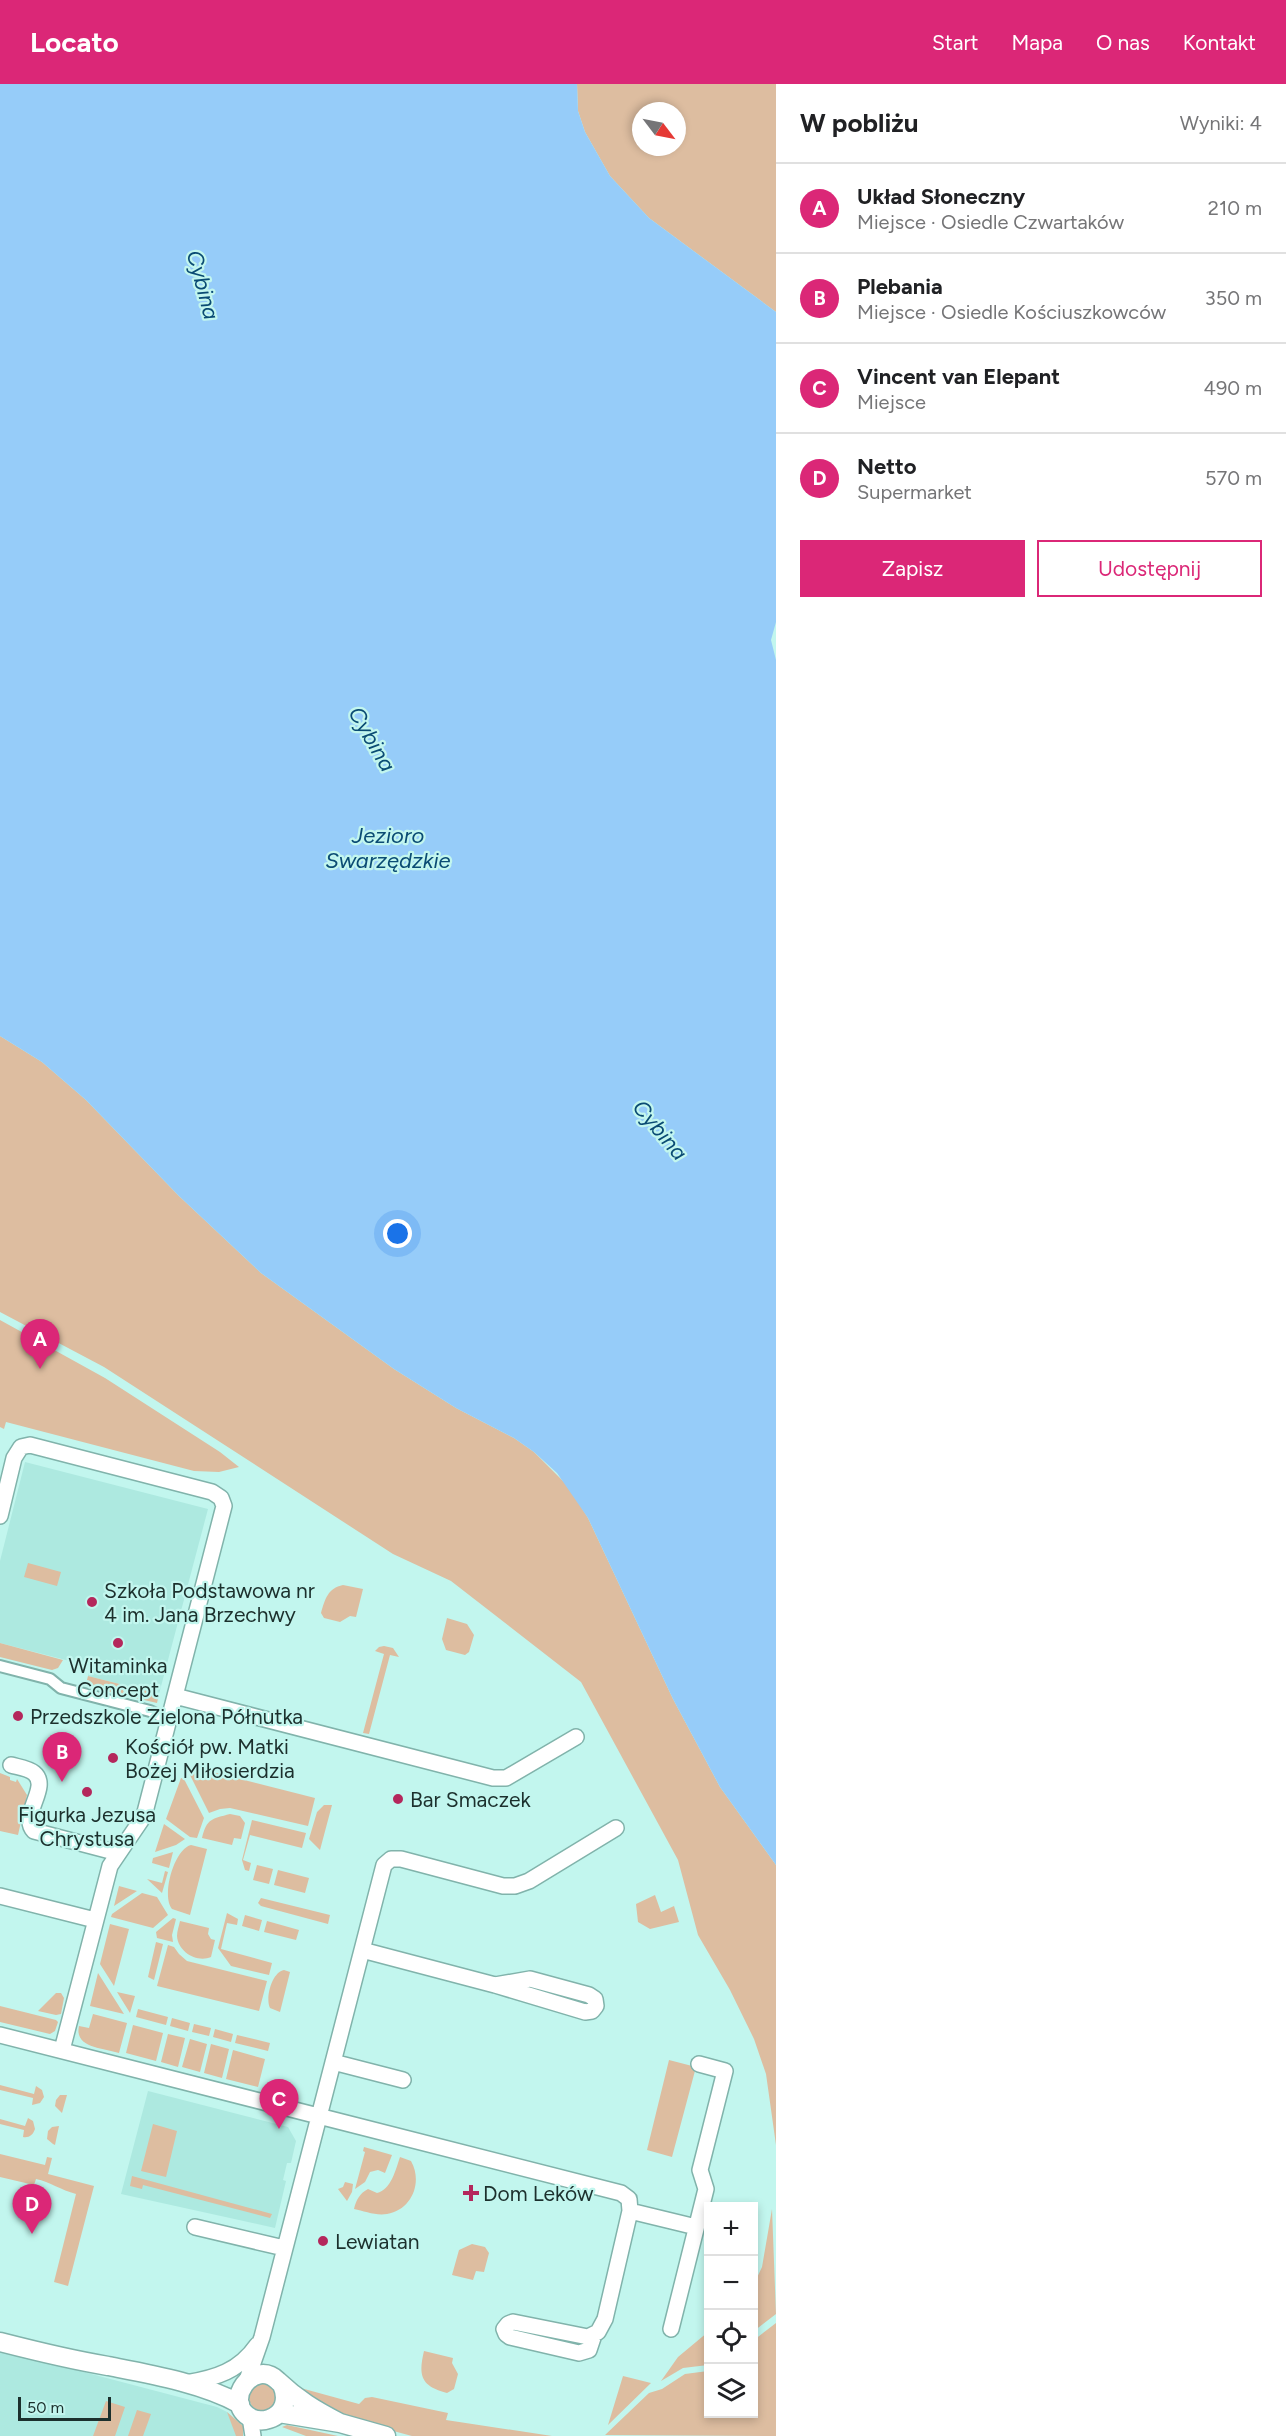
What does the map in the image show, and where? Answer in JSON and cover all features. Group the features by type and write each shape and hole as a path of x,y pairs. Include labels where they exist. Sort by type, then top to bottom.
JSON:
{"street":[{"path":"0,1515 16,1455 21,1447 33,1445 212,1492 221,1498 224,1511 144,1816 110,1866 62,2050"},
{"path":"0,1666 50,1679 61,1688 150,1711 169,1720"},
{"path":"175,1696 493,1778 506,1778 576,1737"},
{"path":"11,1765 32,1771 38,1778 38,1788 29,1823 34,1831 41,1835 118,1853"},
{"path":"253,2436 240,2391 247,2380 262,2337 362,1950 380,1871 388,1860 401,1858 503,1886 515,1886 528,1881 616,1828"},
{"path":"0,1896 95,1920"},
{"path":"362,1950 495,1985 585,2012 592,2011 597,2002 591,1996 530,1979 495,1985"},
{"path":"0,2035 615,2190 629,2199 630,2211 605,2319 600,2330 594,2335 585,2337 513,2322 504,2329 510,2337 581,2353 590,2348 594,2335"},
{"path":"333,2062 403,2080"},
{"path":"670,2329 706,2187 701,2168 725,2071 699,2064"},
{"path":"630,2211 696,2227"},
{"path":"195,2227 284,2248"},
{"path":"0,2330 100,2356 130,2369"},
{"path":"262,2337 266,2365 278,2381 300,2402 340,2422 386,2436"},
{"path":"184,2383 213,2378 229,2372 246,2359 262,2337"},
{"path":"0,2342 130,2369 184,2383 245,2410 259,2420 274,2416 340,2422"},
{"path":"184,2383 229,2384 262,2374 278,2381 285,2400 260,2436"}],"shaded area":[{"path":"577,84 776,84 776,312 649,218 610,176 585,132 578,111"},
{"path":"0,1036 42,1062 86,1100 179,1196 261,1273 394,1369 456,1408 514,1438 534,1452 569,1487 588,1518 673,1699 720,1787 776,1865 776,2145 766,2074 754,2039 730,1990 698,1935 678,1860 581,1682 451,1581 393,1554 104,1367 0,1312"},
{"path":"0,1320 105,1378 220,1452 239,1467 219,1472 194,1471 6,1422 4,1429 0,1427"},
{"name":"Szkoła Podstawowa nr 4 im. Jana Brzechwy","path":"25,1462 208,1509 159,1694 88,1676 89,1666 0,1643 0,1561"},
{"path":"28,1563 61,1572 57,1586 24,1577"},
{"path":"338,1586 363,1589 356,1617 350,1616 340,1622 324,1618 321,1613 328,1595"},
{"path":"447,1618 467,1624 474,1635 469,1652 465,1655 446,1650 442,1639"},
{"path":"0,1643 63,1660 58,1668 52,1670 0,1657"},
{"path":"384,1646 393,1648 399,1657 390,1655 369,1734 363,1733 384,1654 375,1651"},
{"path":"88,1676 159,1694 157,1703 88,1687 86,1684"},
{"path":"185,1765 315,1798 308,1826 230,1808 209,1813"},
{"path":"0,1773 10,1777 10,1780 16,1782 17,1779 27,1795 18,1835 0,1831"},
{"path":"181,1778 184,1779 204,1818 197,1838 190,1837 166,1819"},
{"path":"324,1805 332,1805 320,1850 309,1839 317,1812"},
{"path":"230,1814 240,1816 245,1823 241,1839 234,1838 232,1845 202,1838 211,1820"},
{"path":"252,1820 306,1833 302,1848 250,1835 243,1860 251,1863 249,1871 245,1870 242,1860"},
{"path":"164,1824 185,1839 176,1845 155,1852"},
{"path":"191,1845 207,1849 190,1915 172,1909 168,1894 171,1874 179,1855"},
{"path":"173,1852 169,1868 152,1863 153,1858"},
{"path":"257,1865 273,1869 269,1884 253,1880"},
{"path":"278,1870 309,1878 305,1893 274,1885"},
{"path":"165,1871 168,1872 162,1893 147,1879 162,1883"},
{"path":"119,1886 137,1891 114,1906"},
{"path":"142,1893 157,1897 168,1915 153,1928 111,1917 112,1914"},
{"path":"655,1895 661,1912 674,1906 679,1922 650,1929 638,1922 636,1904"},
{"path":"261,1898 330,1915 328,1924 261,1906 258,1903"},
{"path":"227,1913 238,1919 237,1925 227,1923 221,1949 272,1963 269,1975 231,1966 218,1948"},
{"path":"245,1915 262,1920 259,1931 242,1926"},
{"path":"173,1918 176,1919 172,1935 173,1942 157,1938 156,1932"},
{"path":"180,1921 209,1928 208,1934 211,1939 215,1940 211,1957 194,1957 181,1947 177,1936"},
{"path":"267,1921 299,1930 296,1940 264,1932"},
{"path":"110,1924 129,1929 114,1986 100,1964"},
{"path":"156,1942 163,1944 154,1980 148,1977"},
{"path":"168,1945 174,1947 187,1961 267,1981 259,2011 157,1986"},
{"path":"284,1970 290,1972 280,2012 270,2008 268,1998 273,1980"},
{"path":"98,1973 124,2014 90,2006"},
{"path":"117,1992 135,1996 130,2013"},
{"path":"56,1993 61,1993 64,1998 61,2014 38,2011"},
{"path":"0,2006 56,2020 58,2022 55,2031 50,2034 0,2022"},
{"path":"138,2009 168,2017 166,2025 136,2017"},
{"path":"93,2014 127,2023 119,2053 91,2046 81,2039 79,2026 89,2028"},
{"path":"172,2018 190,2023 188,2031 170,2026"},
{"path":"194,2024 211,2028 209,2036 192,2032"},
{"path":"133,2025 163,2033 156,2061 126,2053"},
{"path":"215,2029 233,2034 231,2042 213,2037"},
{"path":"168,2034 185,2038 178,2067 161,2062"},
{"path":"237,2035 270,2043 268,2051 235,2043"},
{"path":"190,2039 207,2044 200,2072 182,2067"},
{"path":"211,2044 229,2049 222,2078 204,2073"},
{"path":"233,2050 265,2059 258,2087 226,2079"},
{"path":"669,2060 696,2067 672,2157 647,2150"},
{"path":"0,2085 34,2094 36,2086 42,2090 44,2097 40,2103 32,2105 33,2098 0,2090"},
{"path":"148,2091 288,2127 296,2141 291,2163 287,2163 283,2180 286,2181 275,2228 121,2194"},
{"path":"60,2095 67,2095 62,2113 55,2106"},
{"path":"28,2118 33,2121 35,2129 27,2137 23,2137 24,2130 0,2124 0,2119 25,2126"},
{"path":"153,2124 177,2131 166,2177 141,2171"},
{"path":"59,2126 55,2145 47,2139 48,2131 52,2127"},
{"path":"364,2147 392,2155 385,2173 378,2170 370,2172 365,2182 355,2189 365,2152"},
{"path":"0,2154 45,2165 47,2157 52,2158 48,2174 94,2186 68,2286 54,2282 76,2194 36,2179 34,2185 0,2177"},
{"path":"400,2157 411,2161 416,2178 409,2201 403,2207 387,2214 374,2214 354,2209 359,2197 368,2189 377,2193 386,2188"},
{"path":"132,2176 272,2214 270,2218 143,2185 142,2189 130,2186"},
{"path":"345,2182 353,2184 347,2201 338,2189 343,2187"},
{"path":"772,2209 776,2314 758,2328 758,2276 762,2267"},
{"path":"472,2244 485,2247 489,2253 484,2272 476,2271 473,2280 452,2275 459,2250"},
{"path":"776,2323 776,2436 605,2435 649,2393 662,2389 685,2374 704,2372 704,2418 758,2418 758,2337"},
{"path":"704,2335 704,2365 683,2368 661,2381 678,2357"},
{"path":"0,2350 217,2407 227,2412 243,2426 243,2436 0,2436"},
{"path":"424,2351 453,2358 452,2363 458,2374 454,2389 447,2393 427,2383 421,2367"},
{"path":"623,2376 651,2383 608,2425"},
{"path":"263,2383 273,2387 277,2397 273,2407 263,2411 253,2407 249,2397 253,2387"},
{"path":"297,2387 359,2404 365,2398 372,2397 448,2413 446,2420 552,2436 412,2436 331,2412"},
{"path":"106,2401 125,2407 115,2436 93,2436"},
{"path":"137,2410 151,2414 143,2436 128,2436"},
{"path":"227,2412 243,2426 243,2436 236,2436"},
{"path":"287,2425 338,2436 306,2436 282,2427"}],"water":[{"name":"Jezioro Swarzędzkie","path":"0,84 577,84 578,111 585,132 610,176 649,218 776,312 776,622 771,640 776,660 776,1865 720,1787 673,1699 588,1518 557,1473 514,1438 456,1408 394,1369 261,1273 179,1196 86,1100 42,1062 0,1036"}],"place":[{"name":"Układ Słoneczny","path":"40,1369"},
{"name":"Szkoła Podstawowa nr 4 im. Jana Brzechwy","path":"92,1602"},
{"name":"Witaminka Concept","path":"118,1643"},
{"name":"Przedszkole Zielona Półnutka","path":"18,1716"},
{"name":"Kościół pw. Matki Bożej Miłosierdzia","path":"113,1758"},
{"name":"Plebania","path":"62,1782"},
{"name":"Figurka Jezusa Chrystusa","path":"87,1792"},
{"name":"Bar Smaczek","path":"398,1799"},
{"name":"Vincent van Elepant","path":"279,2129"},
{"name":"Dom Leków","path":"471,2193"},
{"name":"Netto","path":"32,2234"},
{"name":"Lewiatan","path":"323,2241"}],"water label":[{"name":"Cybina","path":"203,285"},
{"name":"Cybina","path":"372,739"},
{"name":"Cybina","path":"660,1130"}]}
